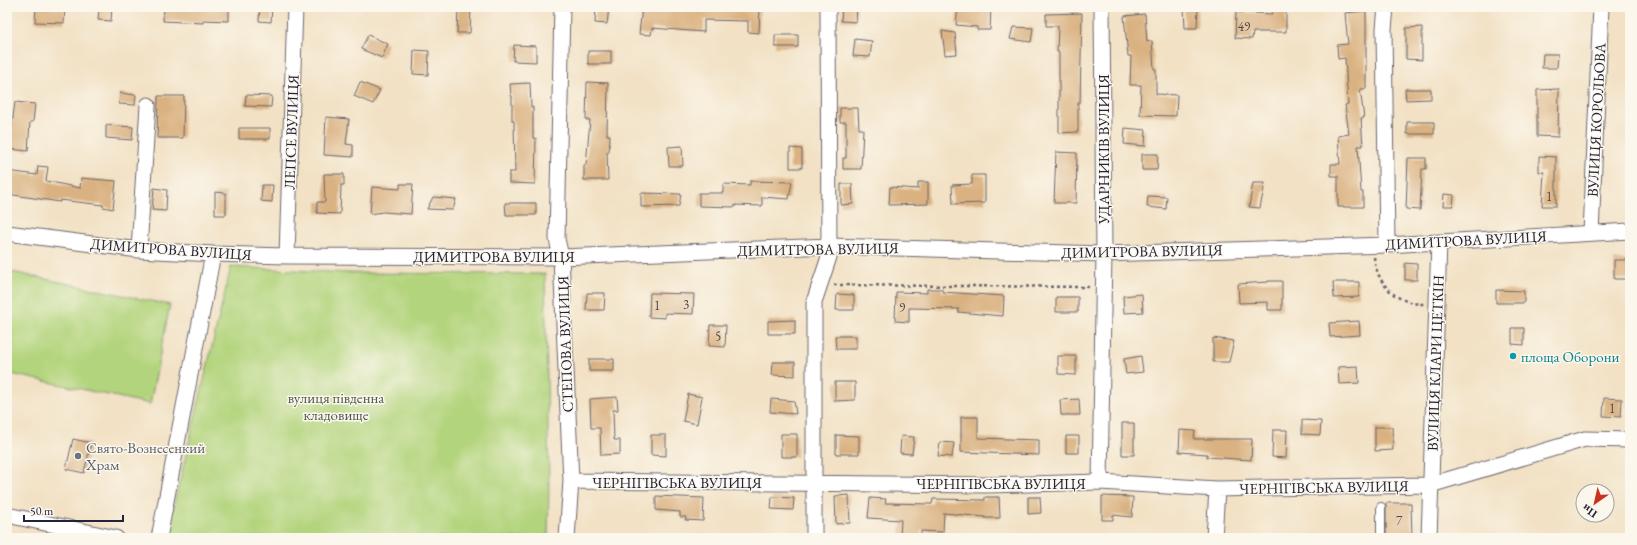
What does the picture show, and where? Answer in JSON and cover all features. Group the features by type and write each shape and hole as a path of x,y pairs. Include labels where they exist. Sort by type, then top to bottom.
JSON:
{"street":[{"name":"ЛЕПСЕ ВУЛИЦЯ","path":"287,256 295,7"},
{"name":"СТЕПОВА ВУЛИЦЯ","path":"562,7 557,239 561,257 571,481 567,538"},
{"path":"814,538 814,302 829,257 828,7"},
{"name":"УДАРНИКІВ ВУЛИЦЯ","path":"1100,482 1104,254 1102,7"},
{"path":"1386,7 1384,29 1387,245"},
{"name":"ВУЛИЦЯ КОРОЛЬОВА","path":"1591,233 1601,7"},
{"path":"139,250 148,105"},
{"name":"ДИМИТРОВА ВУЛИЦЯ","path":"7,233 139,250 213,254 287,256 561,257 829,246 1104,254 1387,245 1630,231"},
{"name":"ВУЛИЦЯ КЛАРИ ЦЕТКІН","path":"1430,484 1439,242"},
{"path":"159,538 213,254"},
{"name":"ЧЕРНІГІВСЬКА ВУЛИЦЯ","path":"571,481 814,482 988,485 1100,482 1217,489 1430,484 1585,439 1630,440"},
{"path":"1429,538 1430,484"},
{"path":"1214,538 1217,489"},
{"path":"7,514 116,538"}],"lane":[{"path":"1381,507 1381,538"}],"path":[{"path":"1372,245 1375,270 1387,290 1412,304 1437,305"},
{"path":"820,285 1090,287"}],"green space":[{"name":"вулиця південна кладовище","path":"231,267 352,273 545,274 549,481 548,538 166,538"},
{"path":"7,271 170,305 150,404 7,373"}],"building":[{"path":"36,7 65,7 64,23 35,22"},
{"path":"99,7 112,7 111,21 98,20"},
{"path":"164,7 229,7 229,21 203,20 203,23 163,21"},
{"path":"260,7 272,7 271,22 259,21"},
{"path":"458,7 471,7 470,33 457,33"},
{"path":"596,7 609,7 607,24 595,23"},
{"path":"642,7 760,7 759,33 748,32 748,21 704,20 704,32 652,28 651,35 639,34"},
{"path":"842,7 857,7 856,22 841,21"},
{"path":"958,7 991,7 990,30 977,30 977,27 956,25"},
{"path":"1184,7 1198,7 1197,28 1185,28"},
{"path":"1272,10 1286,10 1286,32 1253,32 1252,39 1235,38 1236,12 1272,14"},
{"path":"1366,11 1366,89 1360,89 1364,118 1361,118 1363,146 1358,146 1361,192 1363,192 1363,207 1338,207 1338,176 1331,176 1331,164 1340,164 1338,136 1349,134 1345,105 1348,104 1345,58 1338,59 1337,45 1348,44 1345,13"},
{"path":"1082,13 1078,132 1059,133 1059,52 1057,52 1058,26 1046,26 1046,14"},
{"path":"1145,14 1147,42 1152,41 1154,69 1156,69 1156,94 1177,95 1176,116 1140,115 1141,85 1130,85 1131,56 1128,56 1124,16"},
{"path":"1013,27 1033,28 1031,42 1010,39"},
{"path":"1422,27 1422,60 1406,59 1406,28"},
{"path":"942,31 955,33 957,54 945,55"},
{"path":"368,35 388,44 382,58 361,49"},
{"path":"775,35 798,35 798,47 775,47"},
{"path":"855,39 872,41 870,57 853,56"},
{"path":"514,45 536,46 536,62 513,61"},
{"path":"414,50 429,51 428,75 413,74"},
{"path":"588,51 611,51 611,64 588,64"},
{"path":"1543,54 1558,54 1557,68 1542,68"},
{"path":"360,82 380,90 373,104 354,96"},
{"path":"587,82 608,83 607,135 610,135 609,152 607,152 608,180 584,180 584,165 586,165 590,120 586,120"},
{"path":"530,83 531,107 533,107 533,138 536,138 535,184 509,183 509,172 515,172 514,121 512,121 512,96 510,84"},
{"path":"1405,89 1431,89 1431,99 1406,100"},
{"path":"1559,89 1558,137 1537,136 1537,90"},
{"path":"120,93 136,95 135,105 119,104"},
{"path":"246,95 272,96 271,107 245,106"},
{"path":"158,96 184,96 183,138 157,138"},
{"path":"15,102 35,104 33,122 30,122 28,151 9,149"},
{"path":"840,108 858,108 859,129 863,129 861,169 843,169 843,158 846,158 846,122 840,122"},
{"path":"326,117 349,119 346,144 353,145 353,157 324,155"},
{"path":"1407,122 1434,122 1434,134 1407,134"},
{"path":"106,125 133,127 132,140 106,138"},
{"path":"239,128 270,128 270,139 239,139"},
{"path":"1125,128 1146,130 1145,146 1124,144"},
{"path":"682,146 683,166 669,166 668,147"},
{"path":"790,148 802,149 802,168 790,168"},
{"path":"1056,152 1077,153 1076,203 1054,203"},
{"path":"1142,154 1158,154 1157,170 1142,170"},
{"path":"1539,156 1556,157 1556,206 1542,206 1544,172 1539,172"},
{"path":"1408,158 1426,158 1426,169 1422,169 1420,210 1406,209"},
{"path":"38,166 48,167 46,181 80,188 81,178 116,181 113,209 103,207 103,205 60,200 60,202 7,194 7,171 37,175"},
{"path":"324,174 344,174 344,185 341,185 340,214 317,213 317,202 325,202"},
{"path":"972,175 985,175 985,203 953,204 952,185 972,184"},
{"path":"750,181 792,182 789,199 762,197 762,206 699,206 699,193 723,193 723,184 750,185"},
{"path":"918,182 928,182 928,204 889,205 890,187 918,189"},
{"path":"1253,183 1265,183 1260,208 1249,207"},
{"path":"400,184 413,184 411,214 383,212 370,214 372,187 400,189"},
{"path":"841,184 852,184 853,204 841,205"},
{"path":"262,185 273,185 272,202 261,201"},
{"path":"154,188 167,190 166,211 152,210"},
{"path":"215,192 226,193 226,215 215,215"},
{"path":"641,193 681,194 679,206 641,207"},
{"path":"1444,194 1454,195 1453,206 1443,206"},
{"path":"1148,196 1167,197 1166,209 1147,207"},
{"path":"433,197 456,199 453,210 427,209"},
{"path":"505,203 536,203 536,215 506,215"},
{"path":"1614,260 1630,260 1630,279 1614,279"},
{"path":"1405,263 1417,264 1417,280 1405,280"},
{"path":"1282,281 1282,310 1268,310 1268,302 1239,303 1238,284"},
{"path":"1333,282 1359,282 1359,297 1334,298"},
{"path":"927,289 942,289 942,292 1004,296 1003,316 958,312 959,309 909,308 909,322 895,321 896,292 927,293"},
{"path":"1496,290 1524,291 1524,303 1496,303"},
{"path":"587,293 605,293 604,310 586,310"},
{"path":"650,293 694,294 693,314 665,313 665,318 649,317"},
{"path":"837,294 854,295 854,310 836,310"},
{"path":"1142,294 1143,312 1124,313 1123,296"},
{"path":"1056,297 1078,297 1078,312 1056,312"},
{"path":"795,320 795,334 768,334 768,321"},
{"path":"1359,321 1360,335 1330,337 1329,323"},
{"path":"710,325 726,325 725,347 709,346"},
{"path":"1512,328 1524,328 1524,345 1512,344"},
{"path":"835,336 856,336 856,349 836,349"},
{"path":"1213,338 1234,341 1229,362 1213,362"},
{"path":"1058,356 1076,356 1076,375 1058,374"},
{"path":"1141,356 1143,372 1126,374 1124,359"},
{"path":"589,359 614,359 614,371 589,371"},
{"path":"773,362 795,362 795,376 772,375"},
{"path":"1358,366 1359,383 1339,384 1338,367"},
{"path":"835,382 855,382 855,400 835,401"},
{"path":"688,394 702,397 697,424 683,421"},
{"path":"617,397 618,410 613,410 614,440 620,440 620,454 601,455 600,428 591,428 590,399"},
{"path":"1604,398 1622,399 1621,417 1603,416"},
{"path":"771,399 794,401 796,414 770,412"},
{"path":"1079,399 1080,415 1061,415 1060,400"},
{"path":"961,417 978,417 978,438 1039,440 1039,455 961,452"},
{"path":"1302,420 1321,421 1320,435 1302,434"},
{"path":"1122,423 1134,423 1134,455 1122,455"},
{"path":"1375,427 1392,427 1393,450 1375,451"},
{"path":"1180,430 1195,431 1194,439 1252,439 1251,460 1207,457 1207,454 1179,452"},
{"path":"1273,430 1287,430 1286,458 1272,457"},
{"path":"781,434 797,434 797,457 781,457"},
{"path":"651,435 666,435 666,456 651,455"},
{"path":"836,435 859,436 859,454 836,454"},
{"path":"901,436 914,437 912,454 900,453"},
{"path":"1066,436 1079,436 1079,453 1066,453"},
{"name":"Свято-Вознесенкий Храм","path":"73,439 91,443 84,473 66,469"},
{"path":"940,442 954,443 952,457 938,456"},
{"path":"849,495 850,523 836,524 835,496"},
{"path":"656,496 704,498 703,521 685,520 686,517 680,517 680,512 656,510"},
{"path":"1102,496 1133,497 1132,517 1113,515 1113,520 1102,520"},
{"path":"772,497 794,498 793,510 771,509"},
{"path":"985,497 999,497 1000,518 985,518 944,513 943,532 921,531 921,538 900,538 901,520 868,518 870,498 886,499 885,503 932,504 933,499 985,500"},
{"path":"1028,497 1040,497 1041,513 1028,514"},
{"path":"1386,503 1411,503 1412,538 1386,538"}],"place":[{"name":"площа Оборони","path":"1513,356"},
{"name":"Свято-Вознесенкий Храм","path":"78,456"}]}
